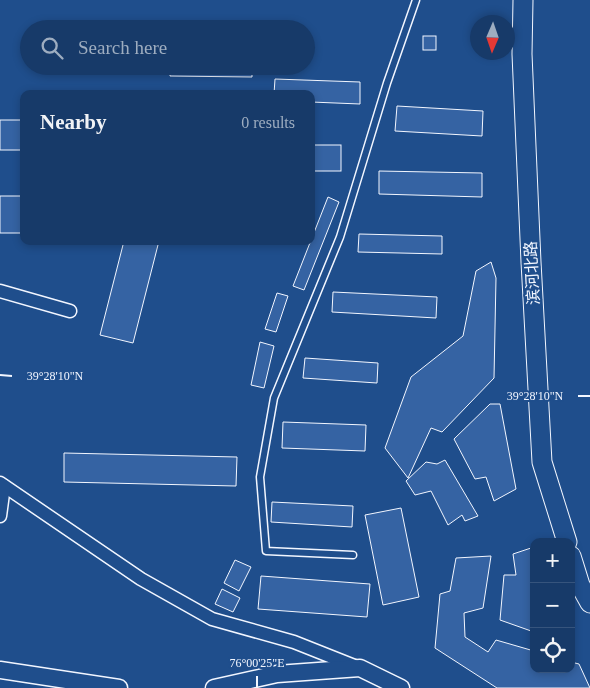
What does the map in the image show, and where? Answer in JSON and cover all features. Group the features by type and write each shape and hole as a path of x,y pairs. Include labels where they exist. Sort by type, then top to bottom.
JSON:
{"main road":[{"name":"滨河北路","path":"523,0 522,54 542,462 566,538"},
{"path":"575,569 580,585 590,604"}],"street":[{"path":"0,291 70,311"},
{"path":"0,516 2,485 141,579 212,619 294,642 360,668 401,688"},
{"path":"214,688 277,674 360,668"},
{"path":"0,670 119,688"}],"lane":[{"path":"353,555 266,551 260,478 274,398 340,237 387,83 416,0"}],"building":[{"path":"423,36 436,36 436,50 423,50"},
{"path":"252,75 252,77 170,76"},
{"path":"275,79 360,82 360,104 315,102 315,90 274,90"},
{"path":"397,106 483,111 482,136 395,131"},
{"path":"0,120 20,120 20,150 0,150"},
{"path":"315,145 341,145 341,171 315,171"},
{"path":"379,171 482,173 482,197 379,194"},
{"path":"0,196 20,196 20,233 0,233"},
{"path":"328,197 339,202 304,290 293,286 309,245 315,245 315,230"},
{"path":"359,234 442,236 442,254 358,252"},
{"path":"123,245 158,245 133,343 100,335"},
{"path":"491,262 496,278 494,378 442,432 431,428 408,478 385,448 411,377 463,336 476,271"},
{"path":"333,292 437,297 436,318 332,312"},
{"path":"277,293 288,296 276,332 265,329"},
{"path":"260,342 274,346 264,388 251,385"},
{"path":"305,358 378,363 377,383 303,378"},
{"path":"490,404 500,404 516,489 494,501 486,477 475,479 454,439"},
{"path":"283,422 366,425 365,451 282,448"},
{"path":"64,453 237,457 236,486 64,482"},
{"path":"445,460 478,516 465,521 462,515 448,525 431,491 415,495 406,481 426,462 437,464"},
{"path":"272,502 353,506 352,527 271,522"},
{"path":"401,508 419,597 383,605 365,515"},
{"path":"530,548 530,631 500,620 504,575 516,575 513,554"},
{"path":"491,556 483,608 464,613 465,637 488,652 496,640 530,650 530,673 575,673 575,663 579,664 590,688 497,688 435,648 440,594 450,591 456,558"},
{"path":"235,560 251,567 239,591 224,583"},
{"path":"261,576 370,584 367,617 258,609"},
{"path":"222,589 240,598 233,612 215,604"}]}
